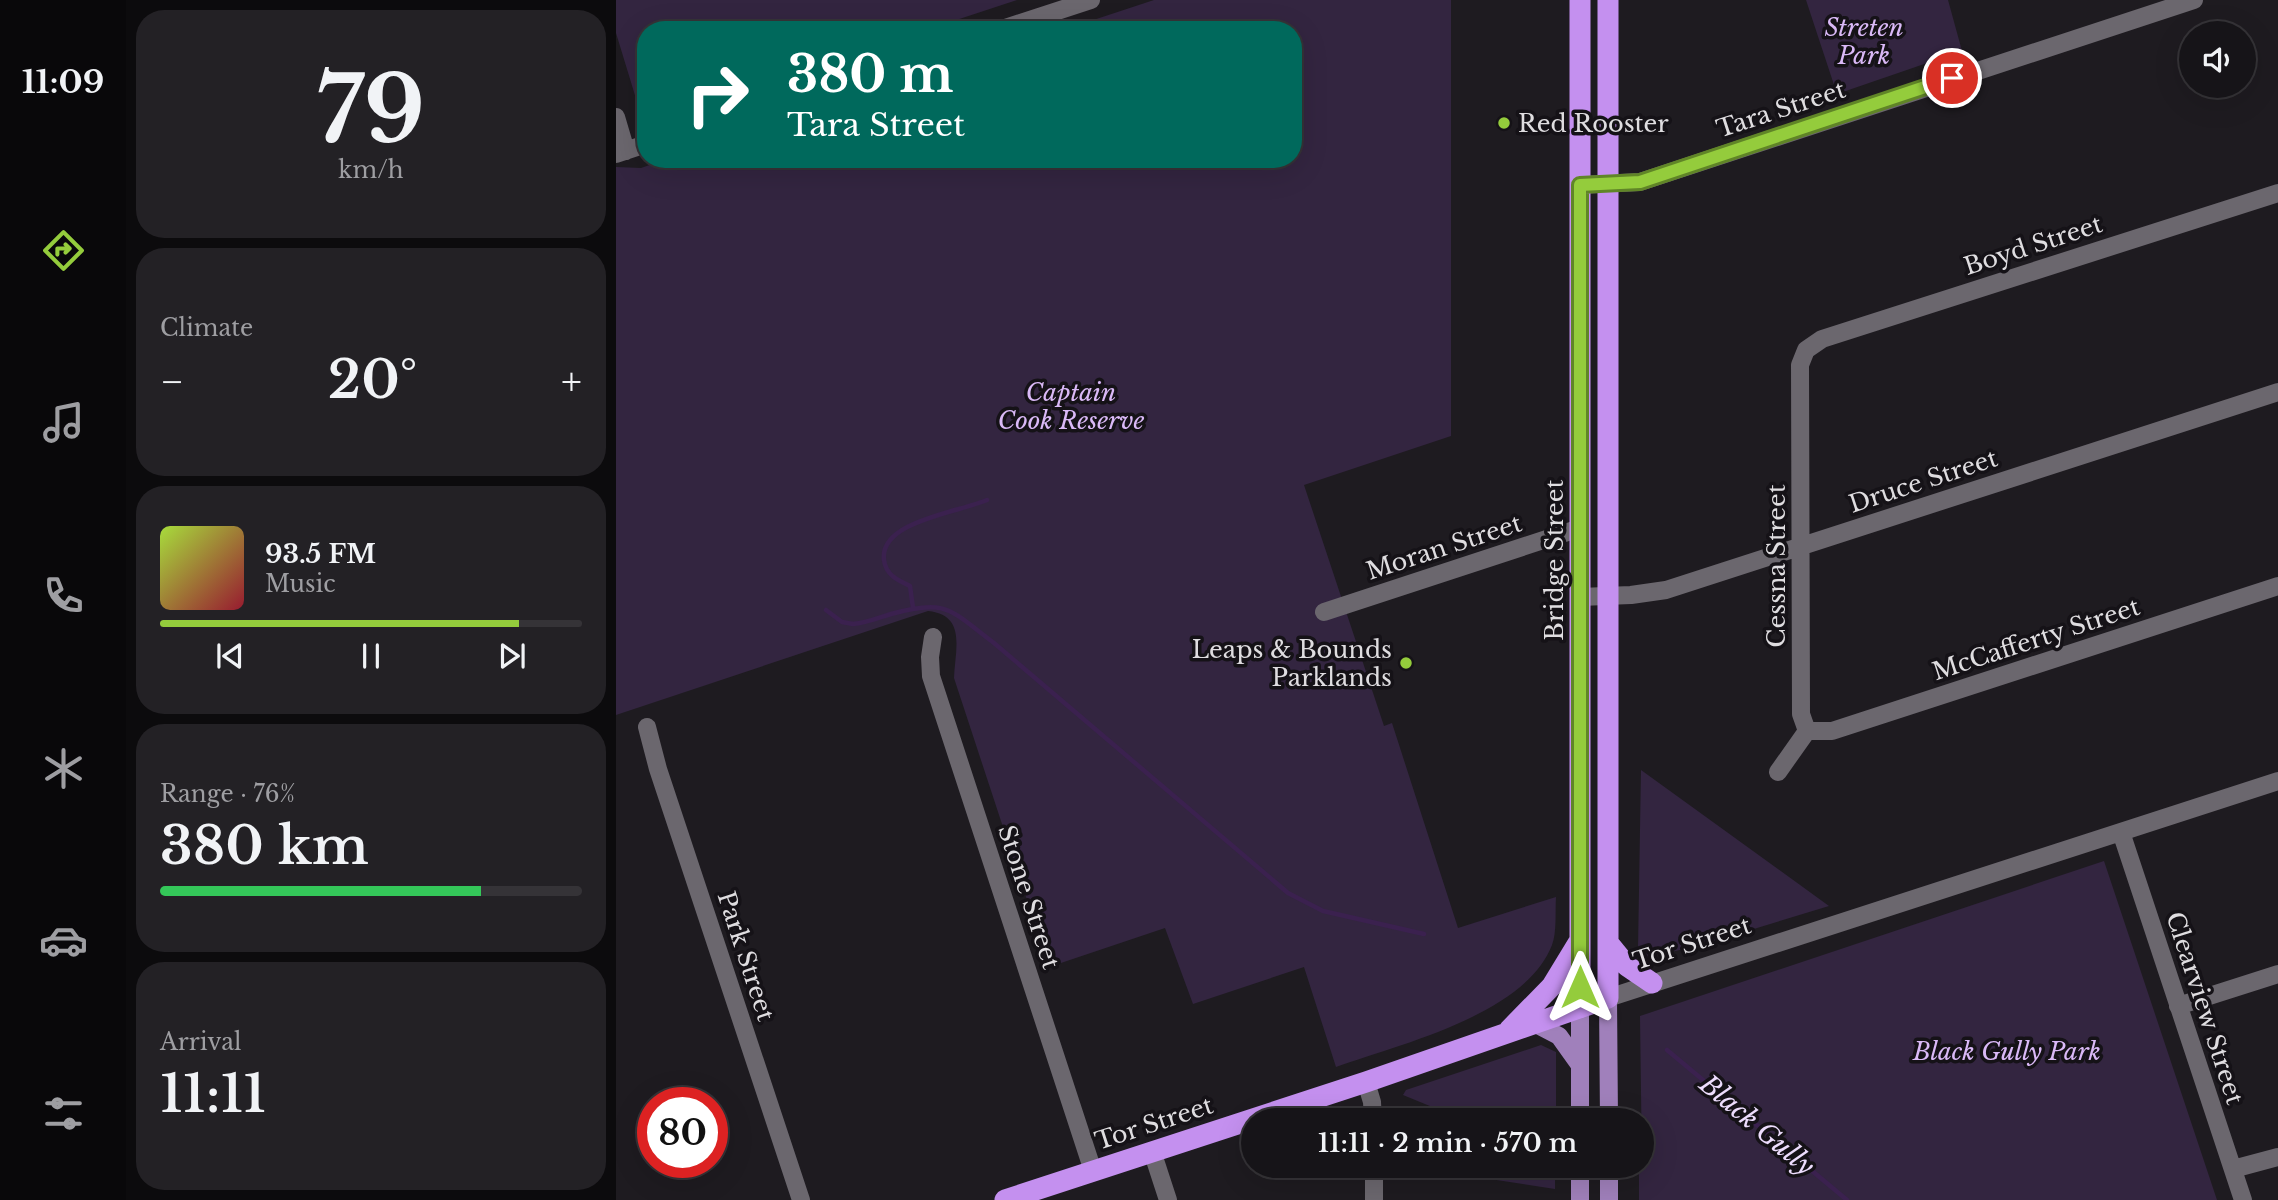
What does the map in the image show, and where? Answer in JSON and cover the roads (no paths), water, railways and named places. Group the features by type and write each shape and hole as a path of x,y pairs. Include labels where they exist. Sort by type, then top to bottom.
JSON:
{"highway":[{"name":"Bridge Street","path":"1580,0 1580,1008"},
{"path":"1608,0 1608,998"},
{"path":"1505,1034 1552,986 1580,940"},
{"path":"1609,944 1627,966 1652,983"},
{"name":"Tor Street","path":"1005,1200 1366,1082 1608,998"}],"main road":[{"path":"1608,998 1609,1108"},
{"name":"Bridge Street","path":"1580,1008 1580,1108"},
{"path":"1536,1024 1562,1039 1579,1064"},
{"path":"1580,1178 1580,1200"},
{"path":"1609,1178 1609,1200"}],"street":[{"path":"1027,21 1091,0"},
{"name":"Tara Street","path":"1580,185 1640,182 2194,0"},
{"path":"616,117 621,152"},
{"name":"Boyd Street","path":"1806,350 1822,339 2278,192"},
{"name":"Cessna Street","path":"1806,350 1800,365 1800,547 1801,714 1807,731"},
{"name":"Druce Street","path":"1580,597 1666,590 2278,392"},
{"name":"Moran Street","path":"1324,612 1580,528"},
{"name":"McCafferty Street","path":"1807,731 1832,731 2278,586"},
{"name":"Stone Street","path":"933,637 931,676 1093,1171"},
{"name":"Park Street","path":"647,727 658,769 801,1200"},
{"path":"1778,772 1807,731"},
{"name":"Tor Street","path":"1608,998 2278,781"},
{"name":"Clearview Street","path":"2121,832 2243,1200"},
{"path":"2178,1006 2278,974"},
{"path":"1366,1082 1372,1108"},
{"path":"1152,1152 1168,1200"},
{"path":"2233,1170 2278,1157"},
{"path":"1374,1178 1374,1200"}],"waterway":[{"path":"913,608 910,586 887,570 884,560 886,547 894,536 907,527 987,500"},
{"path":"826,610 842,622 853,624 925,607 937,607 957,615 994,643 1288,893 1323,911 1424,934"},
{"name":"Black Gully","path":"1667,1050 1847,1200"}],"place":[{"name":"Red Rooster","path":"1504,123"},
{"name":"Leaps & Bounds Parklands","path":"1406,663"}],"park label":[{"name":"Streten Park","path":"1864,41"},
{"name":"Captain Cook Reserve","path":"1071,406"},
{"name":"Black Gully Park","path":"2007,1051"}]}
